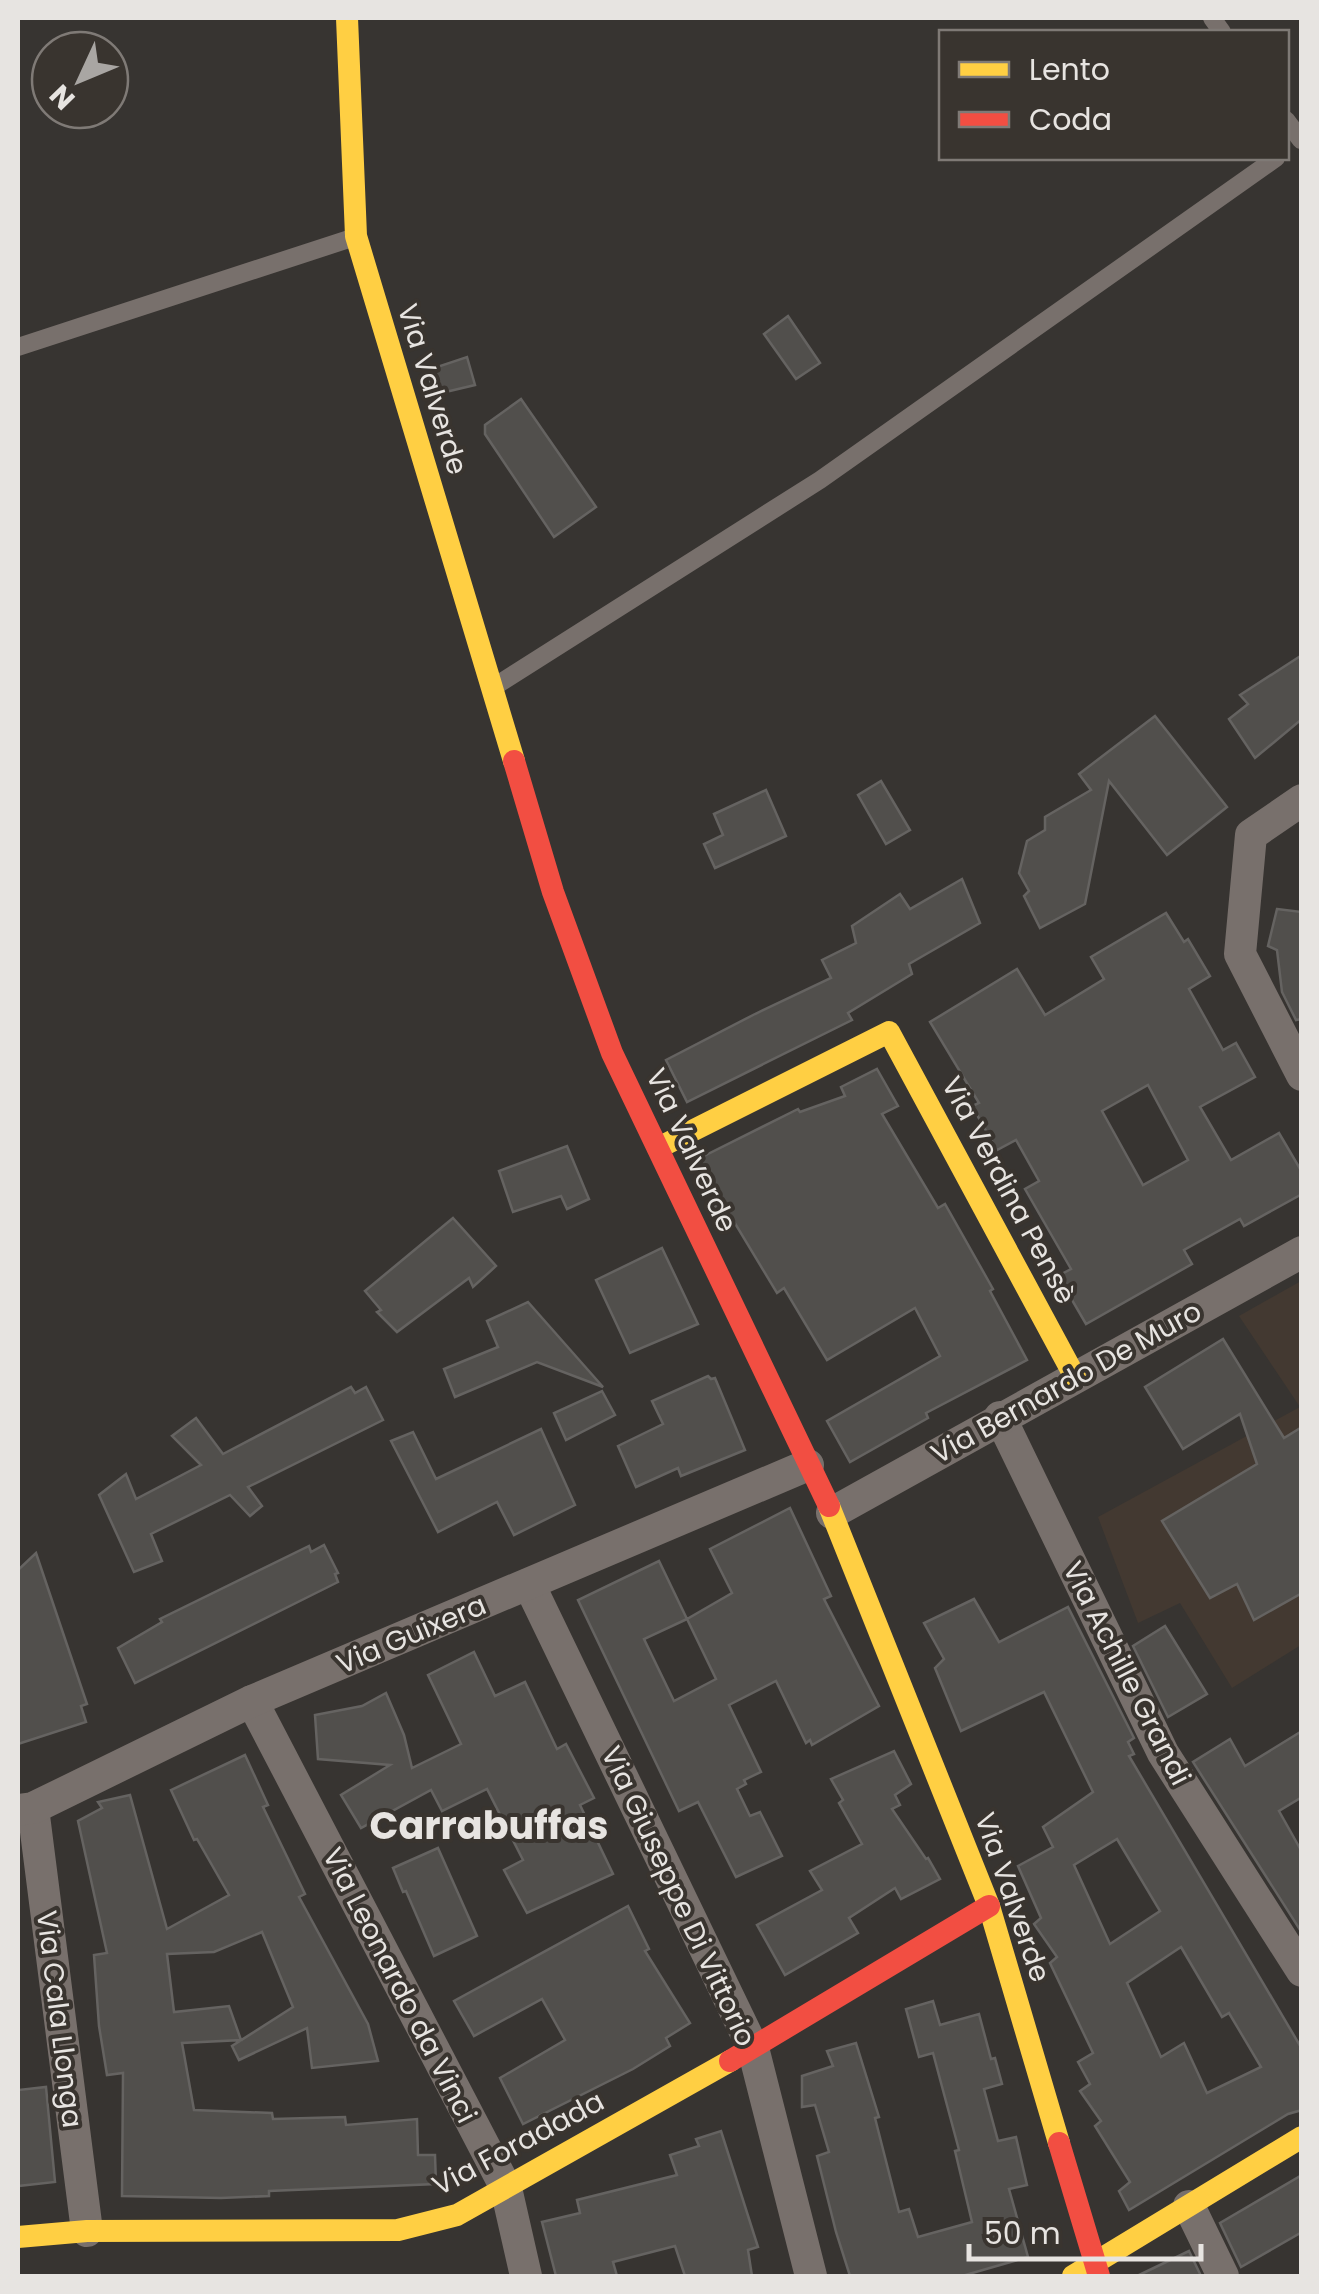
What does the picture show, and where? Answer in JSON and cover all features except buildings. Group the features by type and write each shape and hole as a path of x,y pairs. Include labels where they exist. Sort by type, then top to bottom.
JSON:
{"street":[{"name":"Via Valverde","path":"348,18 356,236 553,892 612,1052 832,1512 990,1906 1097,2270"},
{"path":"1302,800 1251,835 1240,954 1302,1074"},
{"name":"Via Verdina Pensè","path":"658,1148 890,1032 1076,1376"},
{"name":"Via Bernardo De Muro","path":"832,1512 1302,1252"},
{"name":"Via Achille Grandi","path":"1000,1418 1163,1753 1302,1971"},
{"name":"Via Guixera","path":"25,1809 252,1701 808,1465"},
{"name":"Via Giuseppe Di Vittorio","path":"530,1584 753,2048 811,2276"},
{"name":"Via Leonardo da Vinci","path":"252,1701 506,2188 526,2276"},
{"name":"Via Cala Llonga","path":"25,1809 87,2231"},
{"name":"Via Foradada","path":"18,2237 87,2231 398,2230 456,2215 753,2048 990,1906"},
{"path":"1073,2276 1097,2270 1188,2206 1302,2138"},
{"path":"1188,2206 1222,2276"}],"lane":[{"path":"492,688 820,480 1273,160"},
{"path":"18,347 356,236"}],"shaded area":[{"path":"1301,1281 1301,1645 1232,1688 1180,1603 1138,1623 1098,1517 1300,1407 1239,1316"}],"traffic: slow":[{"path":"347,18 356,236 514,761"},
{"path":"658,1148 889,1032 1075,1377"},
{"path":"829,1506 989,1906 1059,2143"},
{"path":"18,2237 87,2231 398,2230 457,2215 730,2061"},
{"path":"1073,2276 1302,2137"}],"traffic: jam":[{"path":"514,761 553,892 612,1053 829,1506"},
{"path":"730,2061 989,1906"},
{"path":"1059,2143 1099,2276"}],"district":[{"name":"Carrabuffas","path":"489,1826"}]}
